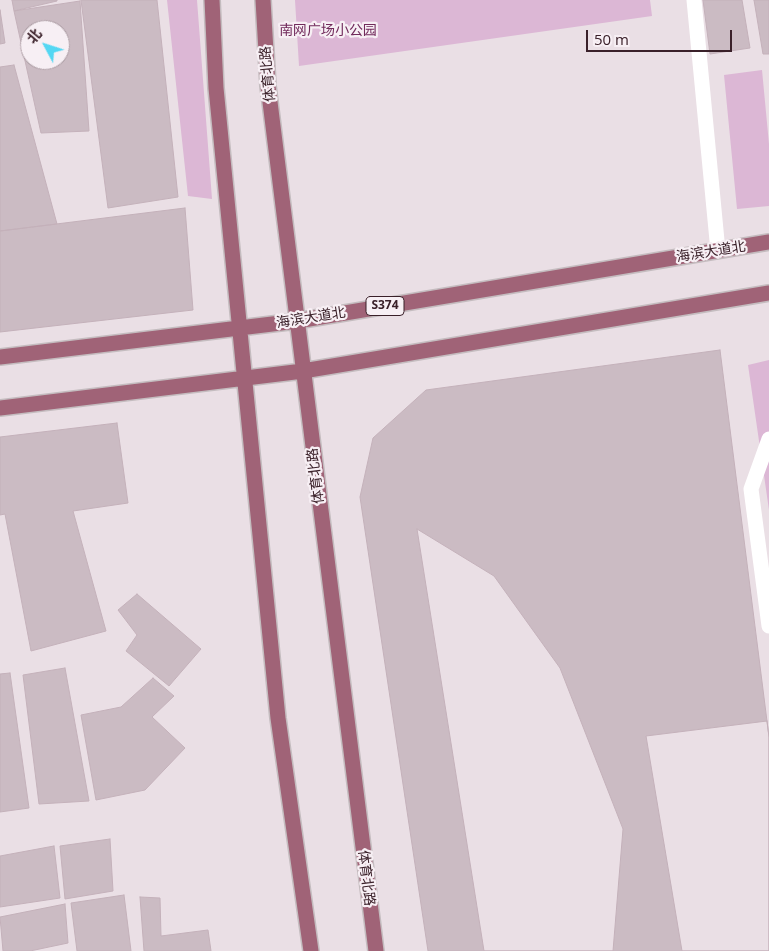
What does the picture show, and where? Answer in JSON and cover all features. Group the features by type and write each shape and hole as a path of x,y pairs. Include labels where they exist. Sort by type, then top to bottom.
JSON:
{"main road":[{"path":"212,0 216,88 278,718 311,951"},
{"name":"体育北路","path":"263,0 268,86 376,951"},
{"name":"海滨大道北","path":"0,357 72,346 241,329 297,321 769,242"},
{"path":"0,408 303,371 769,293"}],"street":[{"path":"694,0 718,251"},
{"path":"769,440 751,489 769,626"}],"green space":[{"path":"167,0 197,0 212,199 188,196"},
{"name":"南网广场小公园","path":"295,0 650,0 652,16 299,66"},
{"path":"762,70 769,144 769,206 737,209 724,75"},
{"path":"769,360 769,510 748,365"}],"building":[{"path":"12,0 57,0 57,1 14,11"},
{"path":"81,0 157,0 178,197 108,208"},
{"path":"703,0 742,0 750,48 710,54"},
{"path":"754,0 769,0 769,54 763,54"},
{"path":"80,1 89,131 41,133 27,70 70,70 70,20 20,20 20,38 14,11"},
{"path":"0,10 5,43 0,44"},
{"path":"14,65 57,224 0,231 0,67"},
{"path":"185,208 193,310 0,332 0,231"},
{"path":"720,350 769,737 769,951 428,951 360,497 373,438 426,390"},
{"path":"117,423 128,503 73,511 106,631 31,651 5,514 0,515 0,437"},
{"path":"417,529 494,576 560,668 623,829 613,951 484,951"},
{"path":"137,594 201,649 169,686 126,651 137,635 118,610"},
{"path":"65,668 89,801 39,804 23,675"},
{"path":"10,673 29,808 0,812 0,674"},
{"path":"153,678 174,696 152,717 185,748 145,790 96,800 81,715 121,707"},
{"path":"767,721 769,737 769,951 682,951 646,736"},
{"path":"110,839 113,891 65,899 60,846"},
{"path":"54,846 60,898 0,907 0,856"},
{"path":"124,895 131,951 77,951 71,903"},
{"path":"140,897 160,898 161,936 208,930 211,951 144,951"},
{"path":"65,904 68,943 30,951 3,951 0,917"}]}
